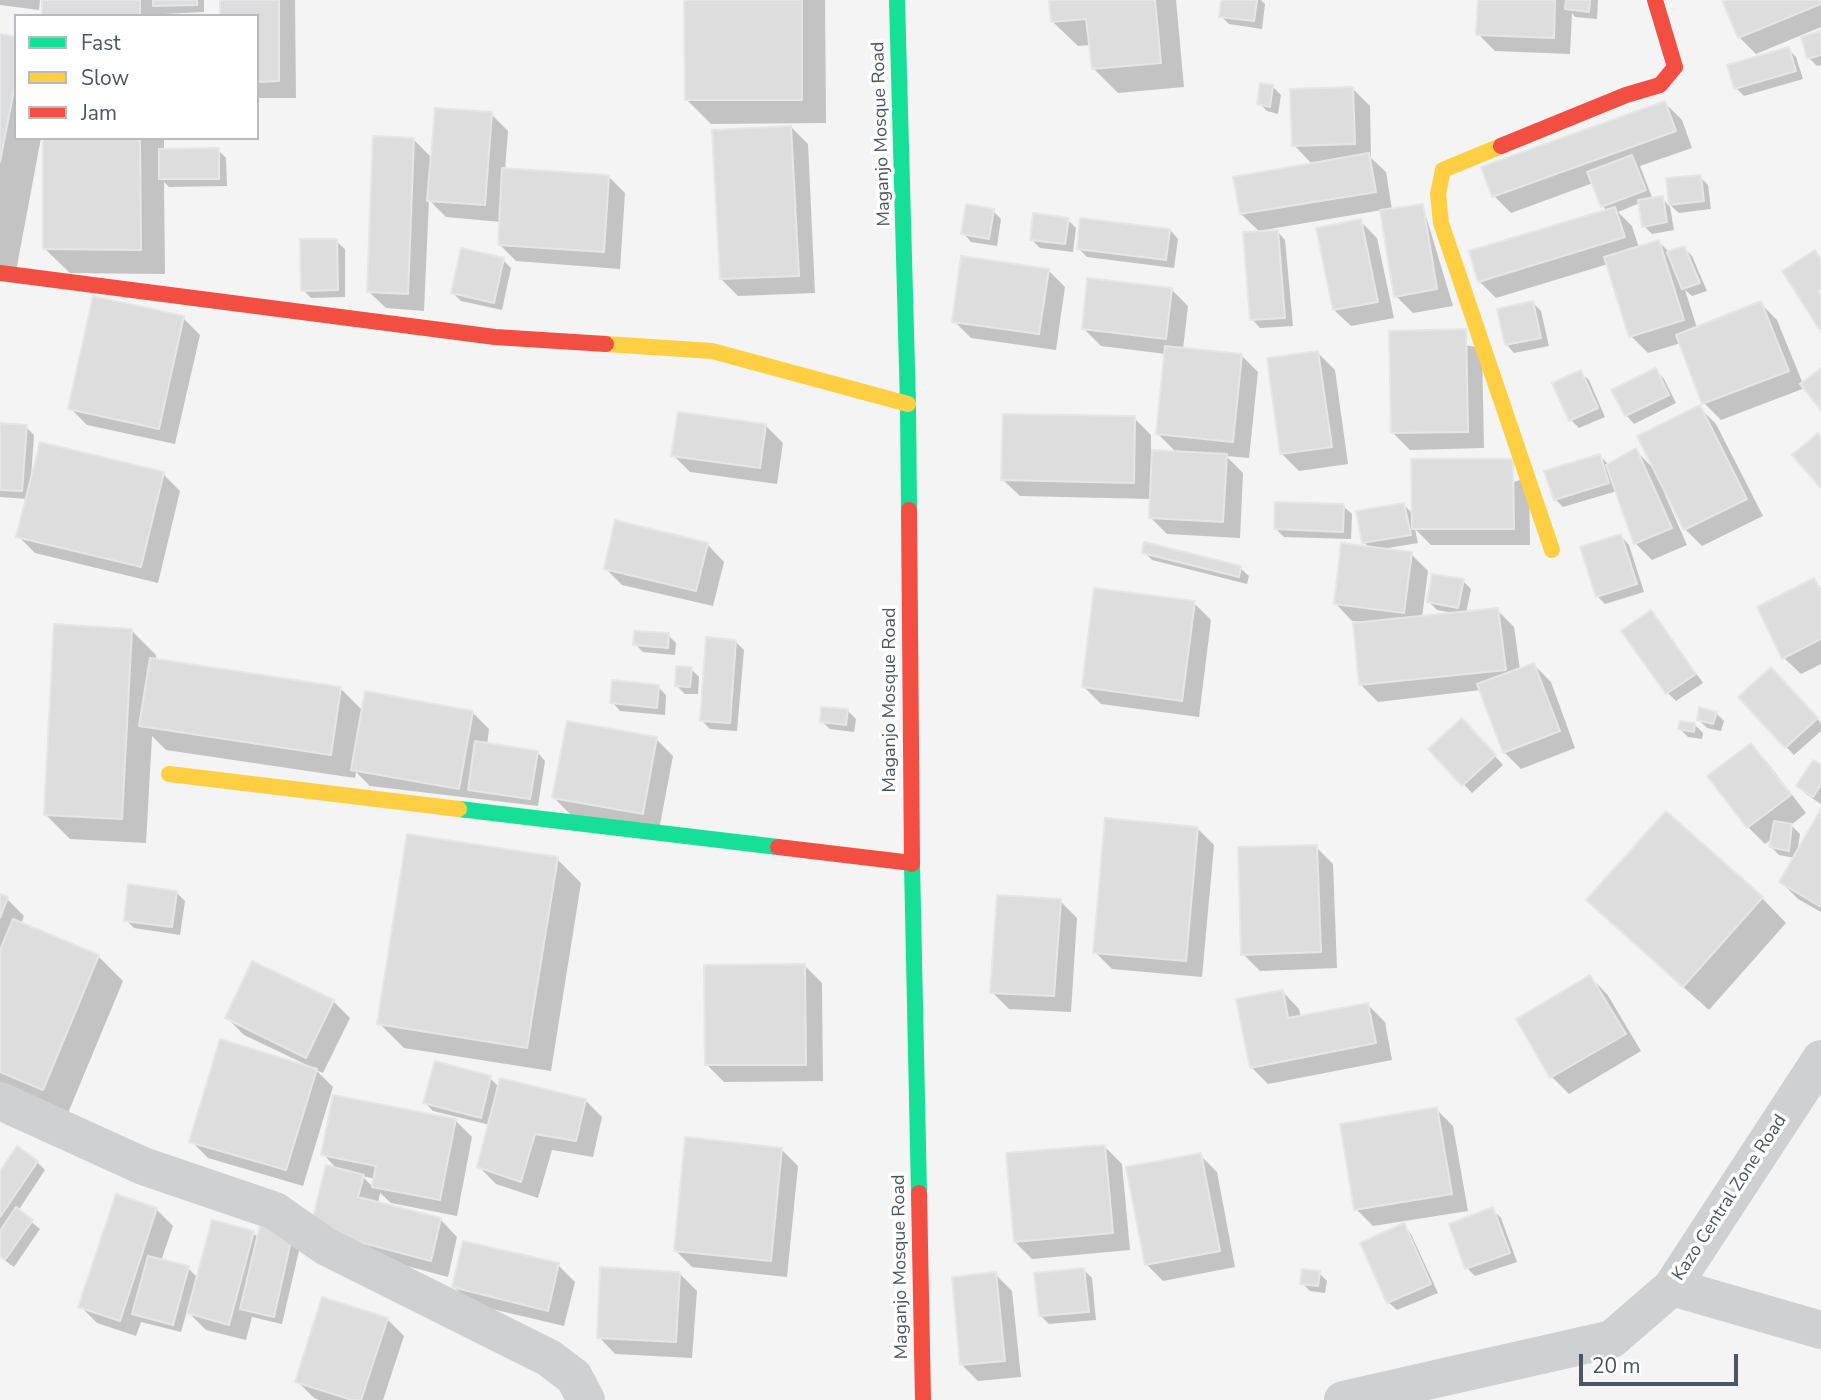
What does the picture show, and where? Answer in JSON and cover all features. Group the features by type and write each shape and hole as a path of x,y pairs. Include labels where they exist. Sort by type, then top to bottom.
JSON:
{"street":[{"name":"Maganjo Mosque Road","path":"897,0 908,404 912,863 923,1400"},
{"path":"1552,550 1441,223 1438,194 1443,170 1626,95 1660,85 1675,67 1655,0"},
{"path":"0,273 495,337 712,351 908,404"},
{"path":"169,774 912,863"},
{"name":"Kazo Central Zone Road","path":"1343,1400 1612,1339 1672,1287 1821,1059"},
{"path":"0,1101 143,1166 275,1211 325,1246 549,1358 574,1377 586,1400"},
{"path":"1672,1287 1821,1330"}],"building":[{"path":"42,0 140,0 140,14 42,14"},
{"path":"153,0 197,0 197,5 153,6"},
{"path":"220,0 279,0 279,81 259,82 259,14 220,14"},
{"path":"684,0 802,0 802,100 685,100"},
{"path":"1049,0 1155,0 1161,63 1092,69 1086,19 1051,22"},
{"path":"1221,0 1257,0 1254,21 1219,17"},
{"path":"1478,0 1555,0 1554,38 1476,35"},
{"path":"1566,0 1590,0 1589,12 1565,9"},
{"path":"1722,0 1821,0 1821,4 1738,38"},
{"path":"1821,31 1821,55 1807,59 1801,37"},
{"path":"0,34 14,37 14,89 0,162"},
{"path":"1789,47 1796,71 1734,89 1727,65"},
{"path":"1260,83 1273,85 1270,107 1257,104"},
{"path":"1353,87 1355,144 1292,146 1290,89"},
{"path":"1665,101 1676,131 1492,197 1481,167"},
{"path":"435,108 492,112 485,205 427,201"},
{"path":"791,126 799,276 720,279 712,130"},
{"path":"373,136 414,138 408,294 367,292"},
{"path":"43,140 140,140 141,250 43,249"},
{"path":"219,148 219,179 159,179 159,149"},
{"path":"1369,153 1376,192 1240,214 1233,177"},
{"path":"1632,155 1646,190 1601,207 1587,172"},
{"path":"502,168 609,175 604,252 498,245"},
{"path":"1701,175 1704,201 1669,205 1666,178"},
{"path":"1663,196 1667,222 1642,227 1638,200"},
{"path":"966,204 994,209 989,239 961,234"},
{"path":"1423,204 1437,289 1394,297 1380,210"},
{"path":"1615,207 1625,237 1478,282 1469,251"},
{"path":"1033,213 1069,218 1065,244 1030,240"},
{"path":"1080,218 1170,229 1166,260 1077,249"},
{"path":"1361,219 1378,302 1333,310 1316,228"},
{"path":"1278,230 1285,318 1250,320 1243,232"},
{"path":"300,239 337,239 338,290 301,291"},
{"path":"1659,240 1684,320 1629,337 1604,257"},
{"path":"1684,246 1700,283 1682,289 1667,252"},
{"path":"461,248 504,258 494,303 451,293"},
{"path":"1815,250 1821,260 1821,289 1818,291 1821,296 1821,332 1782,271"},
{"path":"961,256 1049,269 1039,334 952,322"},
{"path":"1087,278 1172,288 1166,339 1082,329"},
{"path":"93,296 184,316 159,429 68,409"},
{"path":"1533,301 1541,338 1505,345 1497,309"},
{"path":"1761,301 1789,371 1702,404 1676,335"},
{"path":"1466,329 1468,432 1391,433 1389,331"},
{"path":"1165,346 1242,354 1233,442 1156,434"},
{"path":"1318,351 1332,447 1280,454 1267,358"},
{"path":"1656,368 1669,395 1625,416 1611,390"},
{"path":"1821,368 1821,410 1800,384"},
{"path":"1581,370 1598,408 1569,421 1552,383"},
{"path":"1700,405 1747,499 1684,530 1637,436"},
{"path":"678,412 766,424 760,468 671,456"},
{"path":"1003,414 1135,416 1134,483 1001,480"},
{"path":"0,423 27,425 22,491 0,490"},
{"path":"1818,433 1821,437 1821,488 1792,455"},
{"path":"40,442 164,472 141,567 16,537"},
{"path":"1636,448 1672,528 1634,544 1606,465"},
{"path":"1152,450 1227,454 1223,522 1149,518"},
{"path":"1600,454 1609,483 1554,500 1544,471"},
{"path":"1411,459 1513,459 1514,529 1412,529"},
{"path":"1275,502 1344,504 1343,532 1274,529"},
{"path":"1404,503 1411,535 1362,543 1356,511"},
{"path":"615,520 708,543 696,591 604,569"},
{"path":"1621,534 1637,584 1596,597 1580,547"},
{"path":"1144,542 1241,566 1239,577 1142,553"},
{"path":"1341,543 1412,552 1404,613 1334,604"},
{"path":"1432,574 1464,579 1458,608 1427,602"},
{"path":"1814,578 1821,592 1821,639 1782,659 1757,607"},
{"path":"1094,588 1195,601 1182,701 1082,687"},
{"path":"1498,608 1506,670 1359,685 1353,623"},
{"path":"1651,610 1696,674 1666,694 1621,631"},
{"path":"54,624 132,629 122,819 44,815"},
{"path":"634,631 669,633 668,648 633,645"},
{"path":"706,637 736,640 730,723 700,721"},
{"path":"150,658 341,687 331,755 139,726"},
{"path":"1534,663 1560,731 1503,753 1477,684"},
{"path":"676,666 692,667 690,687 675,686"},
{"path":"1771,667 1818,718 1785,748 1738,697"},
{"path":"612,680 659,685 657,708 610,703"},
{"path":"365,691 473,711 459,789 351,770"},
{"path":"821,707 848,709 846,725 820,722"},
{"path":"1699,707 1717,712 1713,724 1697,720"},
{"path":"1462,718 1496,755 1462,786 1428,749"},
{"path":"567,721 657,737 643,814 552,798"},
{"path":"1680,721 1695,723 1694,732 1678,729"},
{"path":"475,741 538,751 530,799 468,790"},
{"path":"1751,743 1791,795 1747,828 1707,776"},
{"path":"1813,760 1821,765 1821,785 1813,797 1796,786"},
{"path":"1821,809 1821,907 1779,882"},
{"path":"1666,811 1763,897 1683,987 1586,900"},
{"path":"1105,818 1198,827 1186,961 1093,953"},
{"path":"1774,821 1792,824 1789,851 1769,847"},
{"path":"407,834 558,857 527,1048 377,1024"},
{"path":"1317,845 1321,952 1241,955 1238,847"},
{"path":"128,884 177,891 172,927 124,921"},
{"path":"0,894 8,897 0,918"},
{"path":"997,895 1061,899 1054,996 990,993"},
{"path":"13,919 99,955 43,1090 0,1072 0,950"},
{"path":"252,961 334,1000 306,1058 225,1018"},
{"path":"805,964 806,1065 705,1065 704,965"},
{"path":"1590,975 1626,1034 1550,1078 1516,1019"},
{"path":"1283,990 1288,1018 1368,1003 1376,1043 1250,1068 1236,999"},
{"path":"220,1039 317,1069 286,1170 189,1142"},
{"path":"435,1061 491,1076 481,1118 423,1103"},
{"path":"500,1078 586,1099 576,1141 535,1134 521,1182 477,1167"},
{"path":"333,1095 456,1119 440,1200 372,1187 376,1166 321,1155"},
{"path":"1437,1107 1452,1194 1354,1210 1340,1124"},
{"path":"685,1137 782,1148 771,1261 674,1251"},
{"path":"1105,1145 1113,1233 1014,1242 1006,1153"},
{"path":"17,1146 38,1161 0,1217 0,1171"},
{"path":"1201,1153 1220,1251 1145,1265 1126,1167"},
{"path":"326,1165 364,1175 358,1197 441,1218 431,1261 310,1229"},
{"path":"116,1194 157,1208 120,1321 78,1307"},
{"path":"16,1207 33,1220 5,1260 0,1256 0,1231"},
{"path":"1493,1207 1510,1253 1465,1269 1449,1224"},
{"path":"212,1220 254,1231 229,1325 187,1313"},
{"path":"1404,1223 1431,1284 1387,1303 1360,1243"},
{"path":"260,1225 293,1232 274,1317 240,1309"},
{"path":"463,1241 559,1263 548,1311 452,1287"},
{"path":"148,1256 189,1266 173,1325 132,1314"},
{"path":"600,1267 680,1272 676,1342 597,1338"},
{"path":"1084,1268 1089,1312 1039,1316 1034,1273"},
{"path":"1302,1269 1320,1271 1318,1286 1300,1284"},
{"path":"996,1272 1005,1361 960,1365 952,1277"},
{"path":"322,1297 388,1318 361,1400 352,1400 295,1382"}],"traffic: fast":[{"path":"897,0 909,510"},
{"path":"459,809 778,847"},
{"path":"912,864 919,1193"}],"traffic: slow":[{"path":"1501,146 1443,170 1438,194 1441,223 1552,550"},
{"path":"606,344 712,351 908,404"},
{"path":"169,774 459,809"}],"traffic: jam":[{"path":"1501,146 1626,95 1660,85 1675,67 1655,0"},
{"path":"0,273 495,337 606,344"},
{"path":"909,510 912,864"},
{"path":"778,847 912,863"},
{"path":"919,1193 923,1400"}]}
